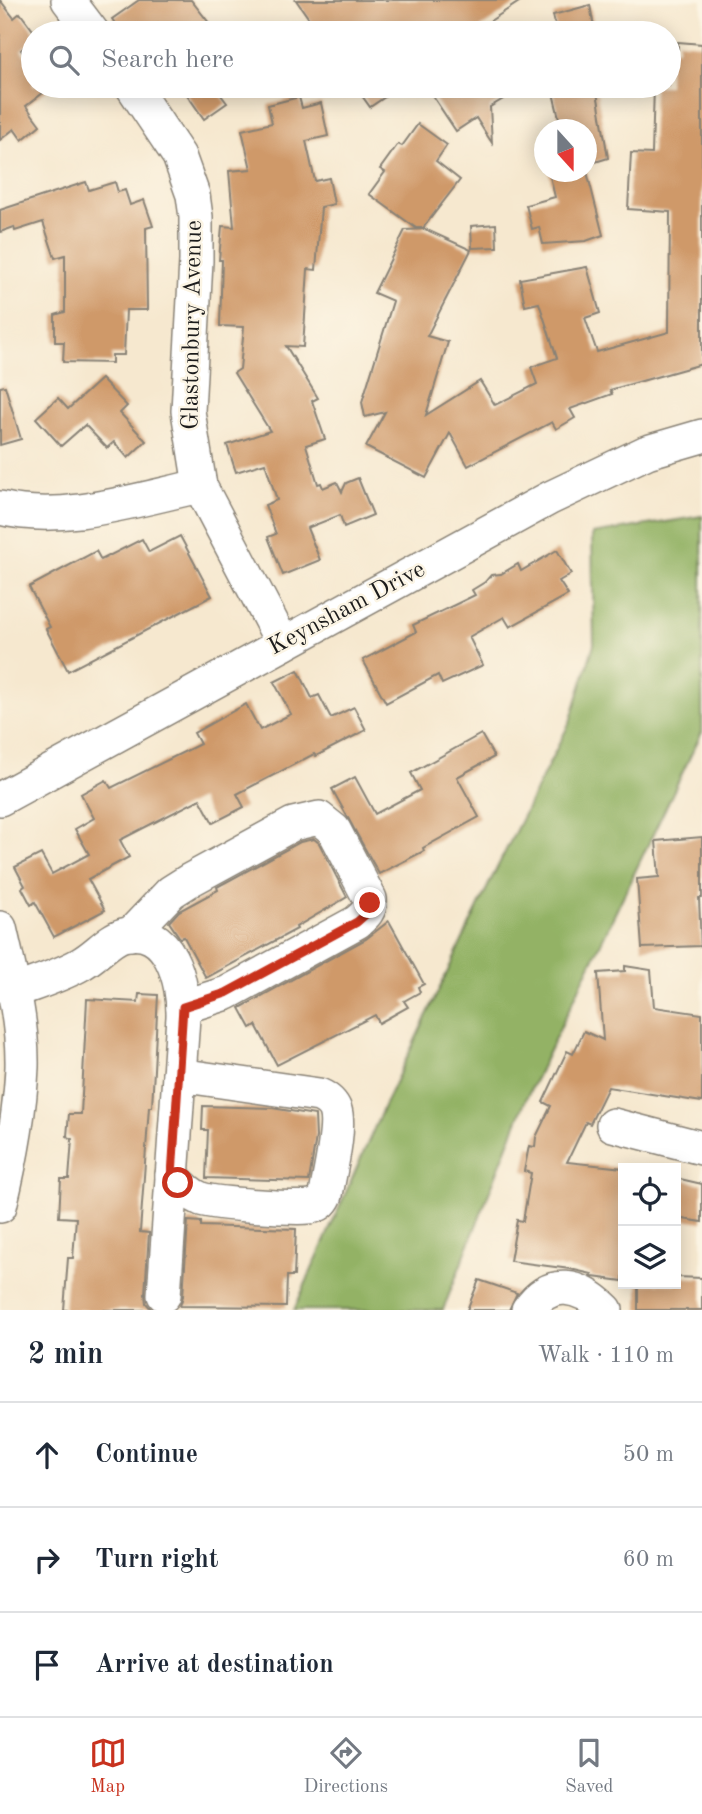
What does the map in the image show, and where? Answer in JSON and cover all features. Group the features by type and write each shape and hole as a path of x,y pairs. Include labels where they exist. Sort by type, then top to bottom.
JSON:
{"street":[{"path":"68,0 84,21"},
{"name":"Glastonbury Avenue","path":"140,98 179,156 193,195 196,261 188,411 200,486 282,644"},
{"name":"Keynsham Drive","path":"0,799 573,486 648,452 702,436"},
{"path":"0,508 18,513 63,512 200,486"},
{"path":"131,934 171,892 293,824 319,818 334,830 370,899 366,914 357,922 226,993 183,1007"},
{"path":"0,928 15,991 22,1065 12,1157 0,1206"},
{"path":"15,991 77,966 96,956 112,940 131,934 144,934 167,951 180,977 183,1007 164,1295"},
{"path":"172,1175 189,1193 212,1202 301,1207 318,1204 326,1195 337,1124 335,1109 319,1095 179,1075"},
{"path":"613,1125 702,1148"},
{"path":"528,1310 545,1293 566,1287 582,1292 606,1310"}],"green space":[{"path":"702,516 702,732 526,1099 443,1310 294,1310 384,1106 490,882 570,722 594,644 592,534"}],"building":[{"path":"0,0 14,18 20,13 26,21 21,21 21,98 36,98 26,106 40,125 22,140 14,129 0,140"},
{"path":"139,0 191,0 208,21 113,21 112,19"},
{"path":"296,0 522,0 490,21 311,21"},
{"path":"590,5 593,21 554,21 553,15"},
{"path":"681,42 702,44 702,364 610,390 612,394 570,409 575,418 556,429 552,422 468,466 450,433 426,478 366,447 385,412 365,417 362,402 393,301 374,293 405,230 425,229 471,250 427,336 448,342 426,415 480,381 495,405 537,384 531,367 557,358 539,303 525,306 520,279 587,267 600,313 585,318 597,352 669,332 670,212 628,209 631,153 652,154 654,98 681,98"},
{"path":"189,98 223,98 227,103 204,119"},
{"path":"295,98 299,98 302,108 321,103 328,136 306,141 315,181 329,178 334,204 321,207 316,270 308,269 303,347 286,346 318,398 312,401 325,439 306,445 318,484 321,483 323,488 337,482 342,492 346,483 358,478 373,515 344,527 340,515 307,528 320,560 283,575 268,537 276,534 265,505 277,500 265,463 236,472 227,445 270,431 234,373 240,369 244,327 220,326 222,260 219,260 222,226 234,227 229,171 251,169 242,130 272,123 268,105"},
{"path":"364,98 383,98 370,107"},
{"path":"434,98 505,98 490,107 492,143 476,118 456,131"},
{"path":"554,98 598,98 608,158 597,162 597,119 559,119"},
{"path":"418,124 447,145 436,161 460,180 423,228 416,228 369,194 385,172 380,169 398,144 402,146"},
{"path":"86,182 89,190 115,182 118,192 125,190 130,205 144,200 153,226 146,228 147,310 126,310 124,355 112,355 112,363 63,362 64,342 55,342 55,315 65,312 65,255 55,258 43,222 15,231 14,227 0,232 0,210"},
{"path":"551,182 590,182 603,235 586,241 543,244 539,227 532,229 526,205 555,197"},
{"path":"496,224 497,247 472,248 471,226"},
{"path":"101,379 127,406 120,413 146,441 128,458 114,442 107,448 85,425 61,446 36,418 58,398 68,409"},
{"path":"5,386 21,439 0,445 0,387"},
{"path":"180,536 212,596 68,671 46,629 50,627 29,587 96,551 101,560 142,539 149,552"},
{"path":"557,550 571,574 559,581 568,595 510,627 504,617 469,637 483,665 442,684 438,675 386,703 363,660 416,632 413,625 475,595 472,590 491,575 501,574 518,564 521,571"},
{"path":"298,670 312,698 319,695 331,718 354,707 366,730 237,794 244,807 213,823 200,799 120,840 129,857 88,879 105,910 54,937 35,902 31,905 15,867 41,854 52,874 89,854 75,829 94,818 81,794 106,780 111,788 200,744 194,733 246,704 260,730 291,714 274,682"},
{"path":"481,734 494,757 457,777 479,817 423,848 424,851 379,874 332,789 355,777 375,814 420,790 411,773"},
{"path":"702,837 702,898 699,898 701,946 642,948 637,879 659,877 656,841"},
{"path":"314,839 319,843 347,897 296,927 297,929 206,978 184,937 180,938 169,922 179,911 218,890 217,887 300,842"},
{"path":"389,921 424,984 418,987 420,992 404,1001 408,1007 379,1023 375,1015 277,1065 256,1025 251,1028 240,1008 366,939"},
{"path":"625,966 651,970 654,1007 702,1014 702,1102 608,1087 590,1124 586,1122 567,1162 618,1167 618,1280 593,1277 590,1276 592,1274 570,1269 510,1261 517,1220 523,1221 531,1173 524,1171 529,1146 535,1147 536,1137 551,1106 543,1102 567,1051 573,1054 584,1031 603,1040 598,973 625,971"},
{"path":"139,994 158,995 152,1107 149,1107 140,1232 149,1233 145,1294 146,1303 152,1310 64,1310 68,1258 73,1258 76,1218 59,1217 61,1179 69,1179 72,1139 67,1136 69,1114 81,1114 87,999 138,1002"},
{"path":"203,1106 272,1108 315,1115 316,1137 309,1181 206,1178 208,1130 202,1130"},
{"path":"681,1179 702,1184 702,1222 681,1219"},
{"path":"188,1221 201,1222 201,1226 296,1229 294,1276 287,1276 286,1307 180,1306"},
{"path":"681,1277 702,1278 702,1310 638,1310 638,1289 681,1289"},
{"path":"479,1280 517,1293 509,1310 467,1310"}],"route":[{"path":"178,1183 172,1175 183,1007 226,993 357,922 366,914 370,903"}]}
